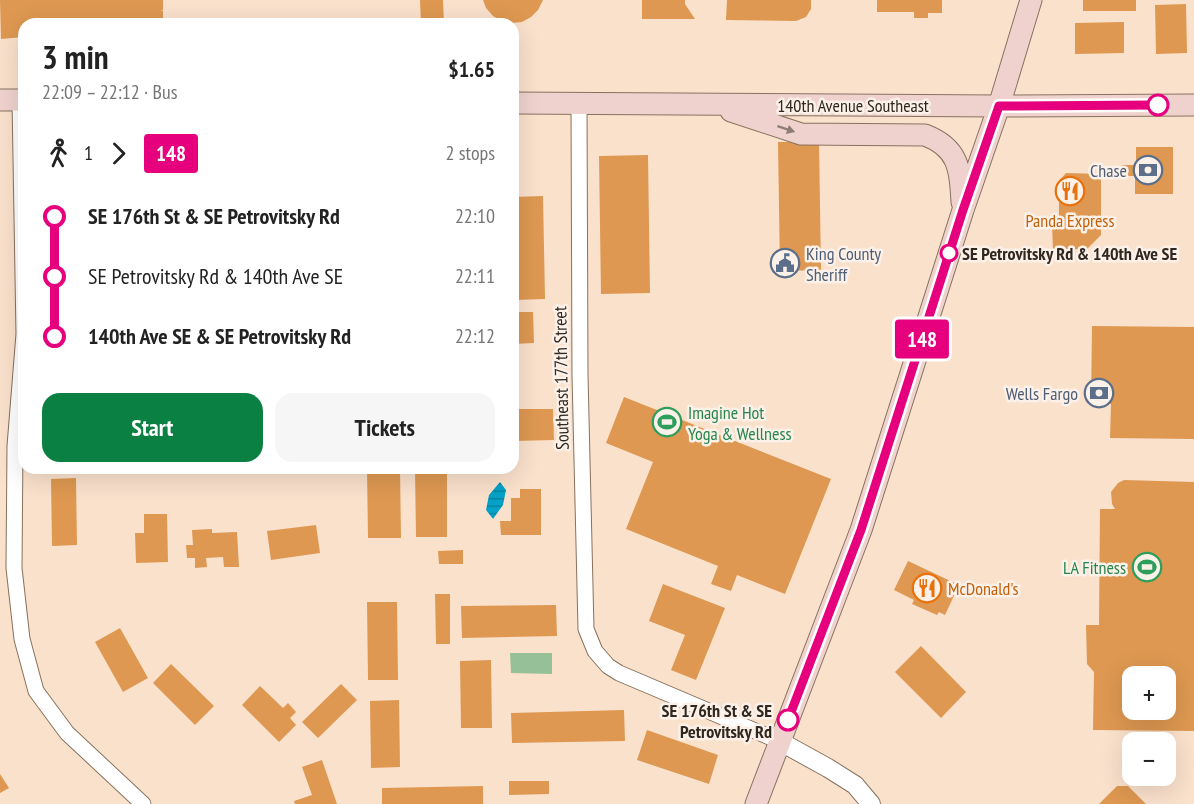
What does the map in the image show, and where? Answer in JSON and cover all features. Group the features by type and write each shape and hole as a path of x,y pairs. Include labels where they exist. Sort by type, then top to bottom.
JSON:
{"main road":[{"path":"756,804 861,530 963,210 999,106 1031,0"},
{"name":"140th Avenue Southeast","path":"519,103 1194,105"},
{"path":"711,104 801,134 925,135 937,140 947,147 957,161 961,178 963,210"}],"street":[{"path":"14,100 18,194"},
{"name":"Southeast 177th Street","path":"579,103 580,375 586,629 595,651 608,666 619,673 779,741"},
{"path":"18,470 14,568 22,639 36,690 67,734 143,804"},
{"path":"779,741 855,785 870,804"}],"green space":[{"path":"510,653 552,653 552,674 511,673"}],"water":[{"path":"500,482 506,490 503,505 493,519 486,510 489,495"}],"building":[{"path":"0,0 163,0 163,10 161,10 163,18 18,18 18,38 1,39"},
{"path":"420,0 443,0 444,18 421,18"},
{"path":"483,0 543,0 538,10 522,22 519,22 519,18 497,18 486,8"},
{"path":"642,0 685,0 685,4 695,19 642,19"},
{"path":"727,0 811,0 811,9 806,17 796,21 726,20"},
{"path":"877,0 942,0 942,13 928,13 928,18 914,18 914,12 877,12"},
{"path":"1083,0 1136,0 1136,11 1083,11"},
{"path":"1186,4 1187,53 1156,54 1155,5"},
{"path":"1124,22 1124,53 1075,54 1075,23"},
{"path":"778,142 819,142 821,270 780,271"},
{"name":"Chase","path":"1136,147 1173,147 1173,194 1135,194 1135,176 1122,176 1122,165 1136,165"},
{"path":"648,155 650,293 601,294 599,156"},
{"path":"1066,173 1101,174 1101,235 1087,249 1053,250 1052,225 1059,218 1059,181"},
{"path":"543,196 545,299 519,300 519,197"},
{"path":"519,312 533,312 534,343 519,344"},
{"path":"1092,326 1194,327 1194,439 1110,438 1111,404 1091,403"},
{"path":"624,397 831,479 785,594 737,575 731,591 711,584 718,566 626,529 653,462 606,443"},
{"path":"519,409 553,409 554,440 519,441"},
{"path":"367,474 400,474 401,538 368,538"},
{"path":"415,474 447,474 447,537 416,537"},
{"path":"76,478 77,545 52,546 51,479"},
{"name":"LA Fitness","path":"1124,480 1194,482 1194,731 1093,730 1094,672 1087,664 1086,625 1099,625 1100,509 1115,509 1111,492 1118,483"},
{"path":"520,489 541,489 541,535 501,535 500,521 511,521 511,498 520,498"},
{"path":"144,514 167,514 168,562 136,563 135,533 144,533"},
{"path":"316,525 320,553 271,560 267,531"},
{"path":"212,529 212,533 237,532 239,567 224,567 223,557 206,558 207,567 195,568 195,558 187,558 186,545 193,545 192,530"},
{"path":"463,550 463,564 439,564 438,551"},
{"name":"McDonald's","path":"908,561 959,585 945,615 939,612 937,615 912,604 914,600 894,590"},
{"path":"663,584 725,608 696,680 671,670 685,635 649,621"},
{"path":"435,594 450,594 450,644 436,644"},
{"path":"367,602 397,602 398,680 368,680"},
{"path":"556,605 557,636 462,638 461,606"},
{"path":"120,628 148,678 123,692 95,642"},
{"path":"921,646 966,692 941,718 895,672"},
{"path":"491,660 492,728 461,728 460,661"},
{"path":"171,664 214,706 195,725 153,683"},
{"path":"341,684 357,700 318,738 302,722"},
{"path":"260,686 283,708 288,703 296,712 290,718 296,725 279,742 242,705"},
{"path":"399,700 400,767 371,768 370,701"},
{"path":"624,710 625,741 512,743 511,713"},
{"path":"647,730 718,755 709,784 637,760"},
{"path":"322,760 337,804 295,804 294,801 312,795 302,767"},
{"path":"0,774 9,788 0,793"},
{"path":"509,781 549,781 549,794 509,795"},
{"path":"483,786 483,804 382,804 382,788"},
{"path":"1117,786 1128,786 1146,804 1099,804"}],"bus line":[{"name":"148","path":"788,720 861,530 963,210 999,106 1158,105"}],"place":[{"name":"Chase","path":"1148,170"},
{"name":"Panda Express","path":"1070,191"},
{"name":"SE Petrovitsky Rd & 140th Ave SE","path":"949,253"},
{"name":"King County Sheriff","path":"785,263"},
{"name":"Wells Fargo","path":"1099,393"},
{"name":"Imagine Hot Yoga & Wellness","path":"667,422"},
{"name":"LA Fitness","path":"1147,567"},
{"name":"McDonald's","path":"927,588"},
{"name":"SE 176th St & SE Petrovitsky Rd","path":"788,720"}]}
